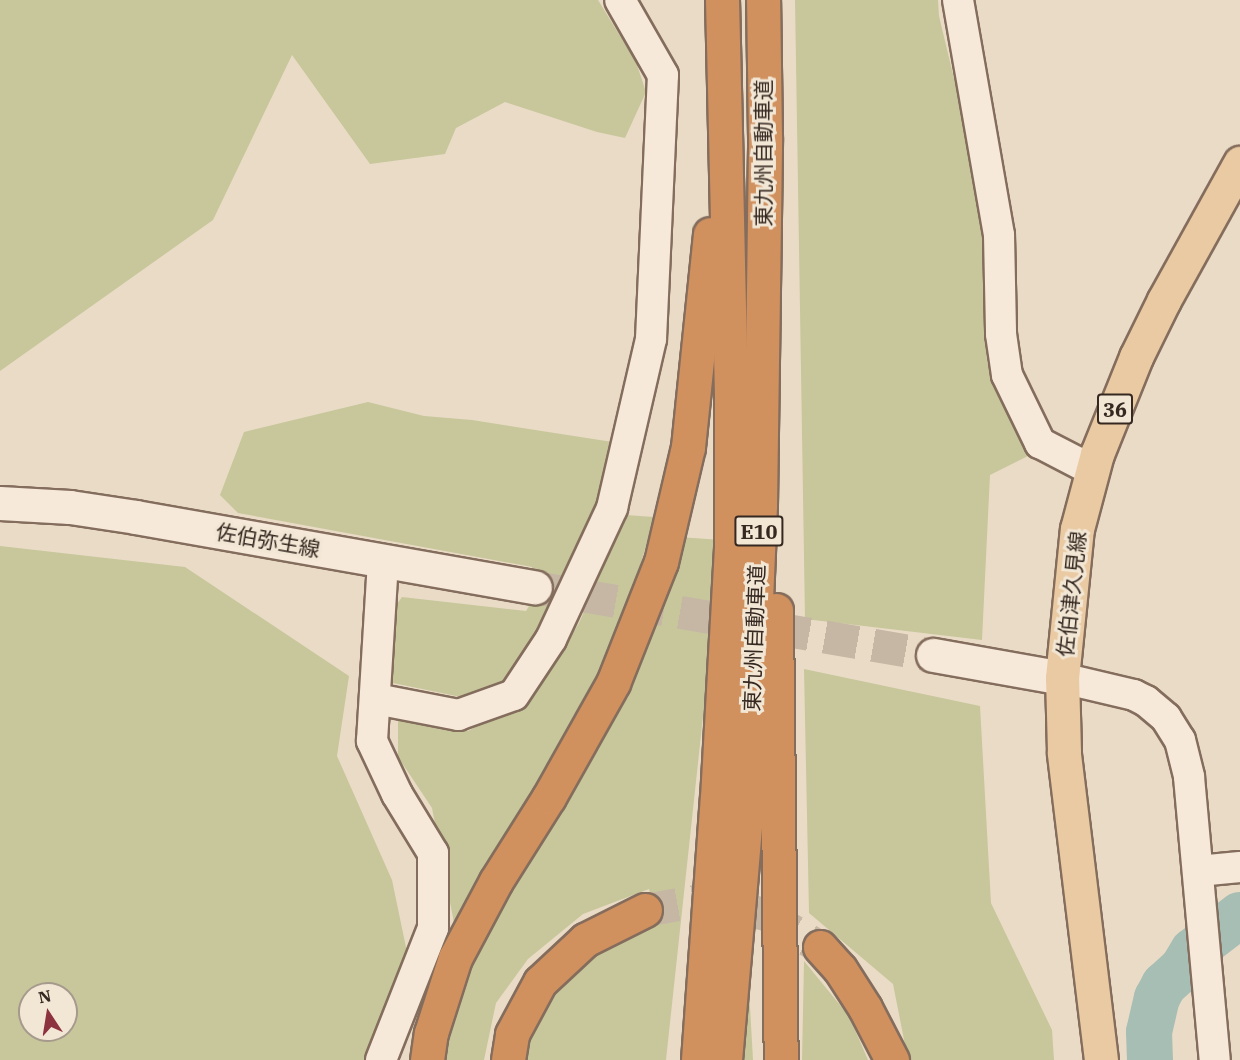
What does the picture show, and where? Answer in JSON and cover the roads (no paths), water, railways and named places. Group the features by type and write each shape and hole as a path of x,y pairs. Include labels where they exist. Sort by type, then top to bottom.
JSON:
{"highway":[{"name":"東九州自動車道","path":"698,1060 717,798 731,543 722,0"},
{"name":"東九州自動車道","path":"725,1060 748,791 760,505 765,137 763,0"},
{"path":"427,1060 431,1033 455,958 496,881 549,797 613,683 661,562 688,447 725,85"},
{"path":"765,137 775,410 781,1060"},
{"path":"507,1060 512,1034 540,982 585,939 645,910"},
{"path":"820,947 840,969 865,1008 892,1060"}],"main road":[{"name":"佐伯津久見線","path":"1101,1060 1064,752 1062,678 1077,529 1092,470 1136,357 1164,300 1240,163"},
{"name":"佐伯弥生線","path":"0,503 70,507 125,515 534,586"},
{"path":"933,655 1062,678"}],"street":[{"path":"376,699 458,715 514,695 551,639 612,508 651,339 663,75 620,0"},
{"path":"958,0 999,235 1001,334 1007,375 1040,444 1092,470"},
{"path":"381,1060 433,928 433,853 397,794 372,741 383,560"},
{"path":"1062,678 1134,695 1156,708 1170,723 1185,754 1190,777 1214,1049"},
{"path":"1198,872 1240,867"}],"waterway":[{"path":"1150,1060 1149,1032 1157,998 1164,985 1182,969 1193,951 1240,915"}],"tunnel":[{"path":"535,587 933,655"},
{"path":"645,910 701,900 766,914 820,947"}]}
